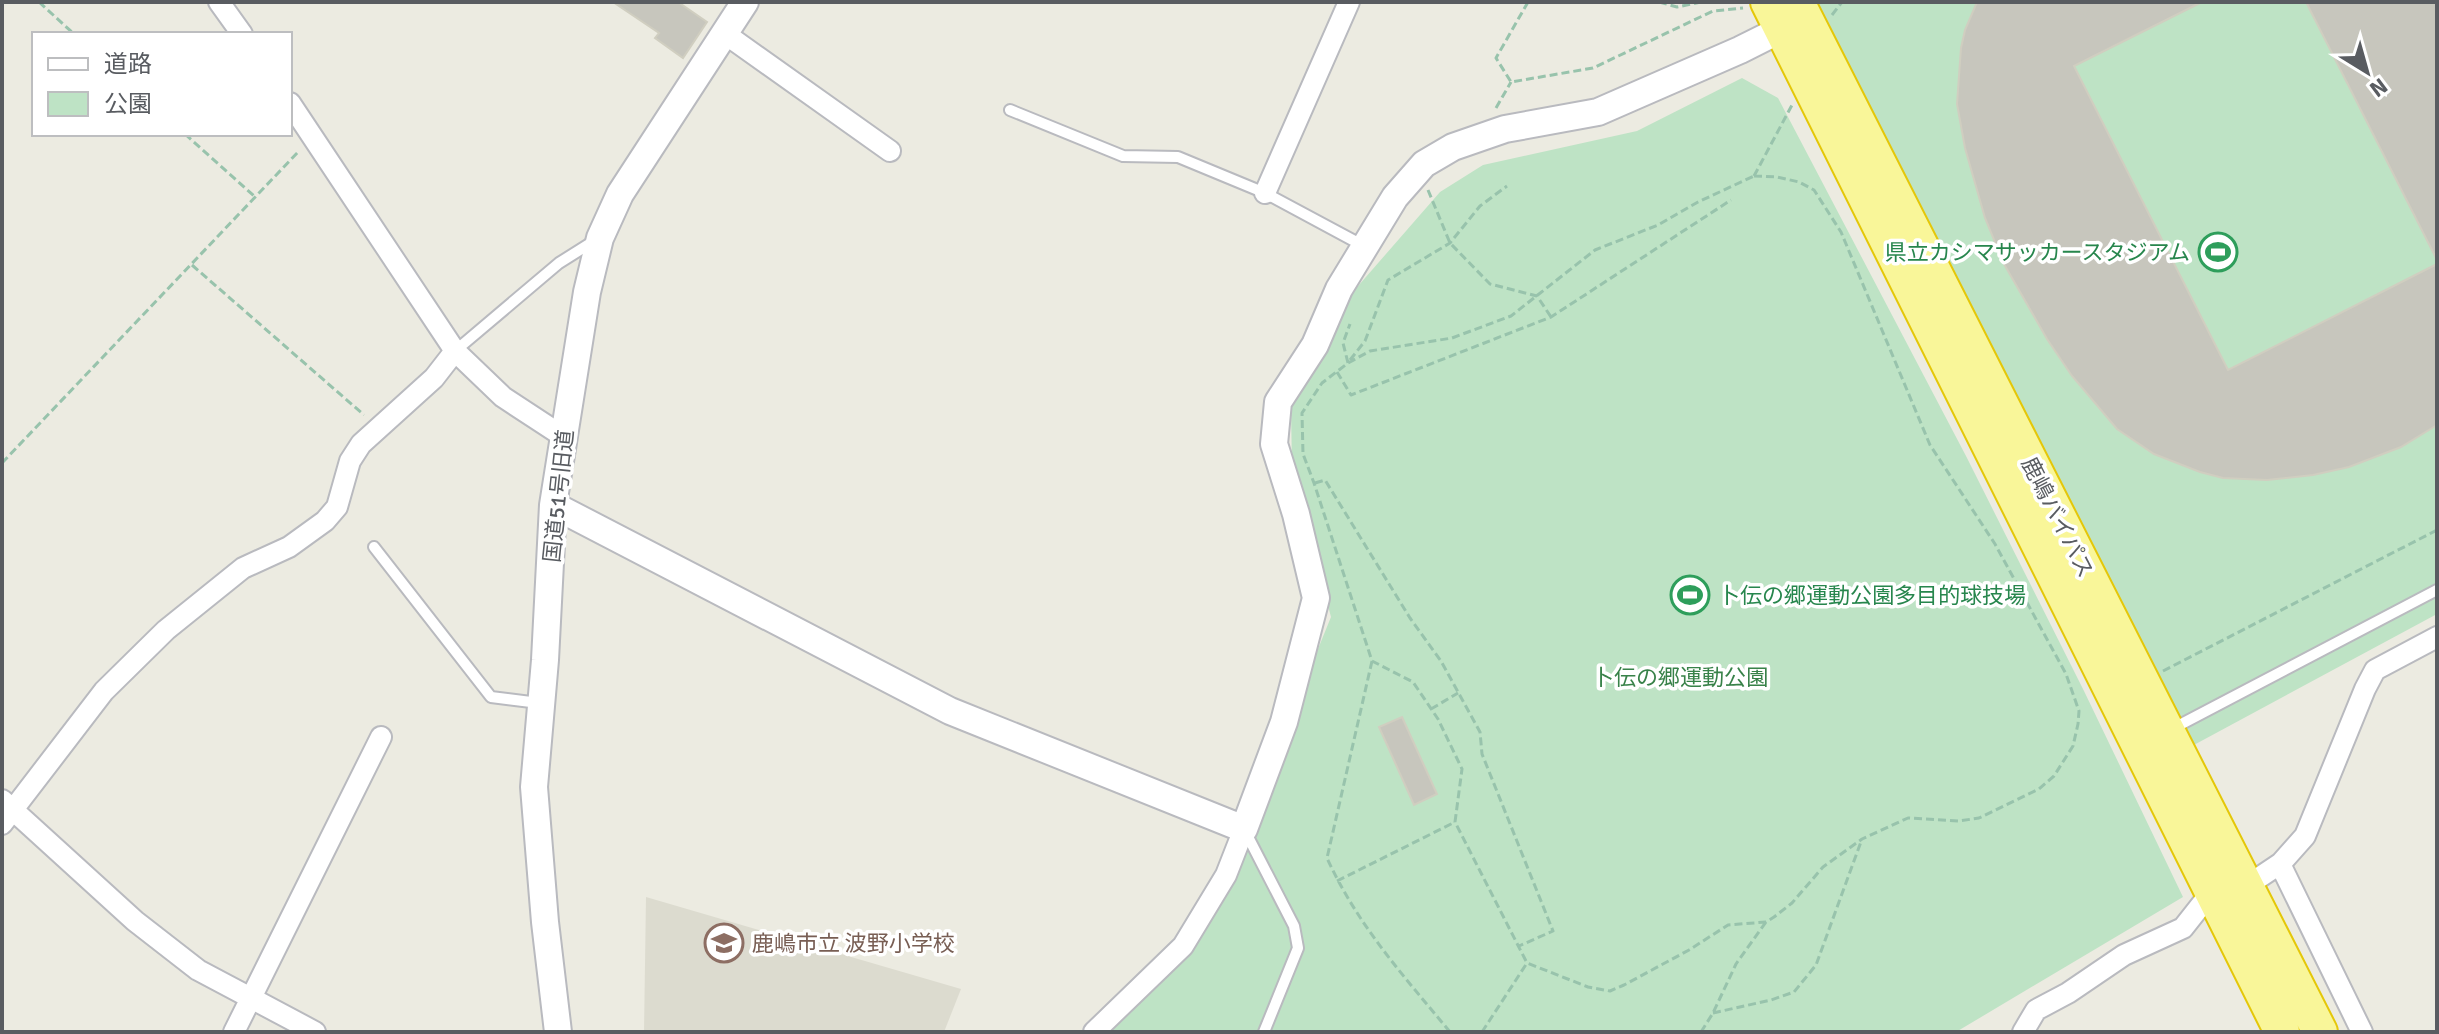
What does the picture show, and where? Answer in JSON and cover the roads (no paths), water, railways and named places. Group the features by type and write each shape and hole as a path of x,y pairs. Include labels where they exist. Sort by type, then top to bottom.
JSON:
{"highway":[{"name":"鹿嶋バイパス","path":"1784,11 2229,889 2320,1032"},
{"name":"鹿嶋バイパス","path":"2229,889 2282,1032"}],"street":[{"path":"219,2 241,32"},
{"path":"1265,193 1349,2"},
{"name":"国道51号旧道","path":"558,1032 534,787 553,505 587,292 600,238 620,194 724,33 736,5"},
{"path":"1094,1032 1183,946 1226,875 1284,722 1316,598 1296,514 1274,444 1278,402 1315,345 1339,289 1395,197 1424,164 1453,147 1505,129 1598,112 1784,11"},
{"path":"724,33 890,151"},
{"path":"292,106 455,351 503,397 564,437"},
{"path":"315,1032 198,970 135,921 6,811 104,691 166,630 243,568 289,547 325,521 337,507 350,461 361,444 434,378 455,351"},
{"path":"553,505 950,711 1244,829"},
{"path":"2023,1032 2036,1010 2068,993 2124,955 2183,928 2229,889 2280,864 2305,836 2375,670 2437,637"},
{"path":"234,1032 381,737"},
{"path":"2280,864 2362,1032"}],"lane":[{"path":"1010,110 1123,156 1178,157 1265,193 1364,246"},
{"path":"455,351 559,263 600,238"},
{"path":"374,547 491,697 541,703"},
{"path":"2153,738 2437,590"},
{"path":"1244,829 1294,926 1298,948 1264,1032"}],"place":[{"name":"県立カシマサッカースタジアム","path":"2218,252"},
{"name":"卜伝の郷運動公園多目的球技場","path":"1690,595"},
{"name":"鹿嶋市立 波野小学校","path":"724,943"}],"park label":[{"name":"卜伝の郷運動公園","path":"1680,677"}]}
